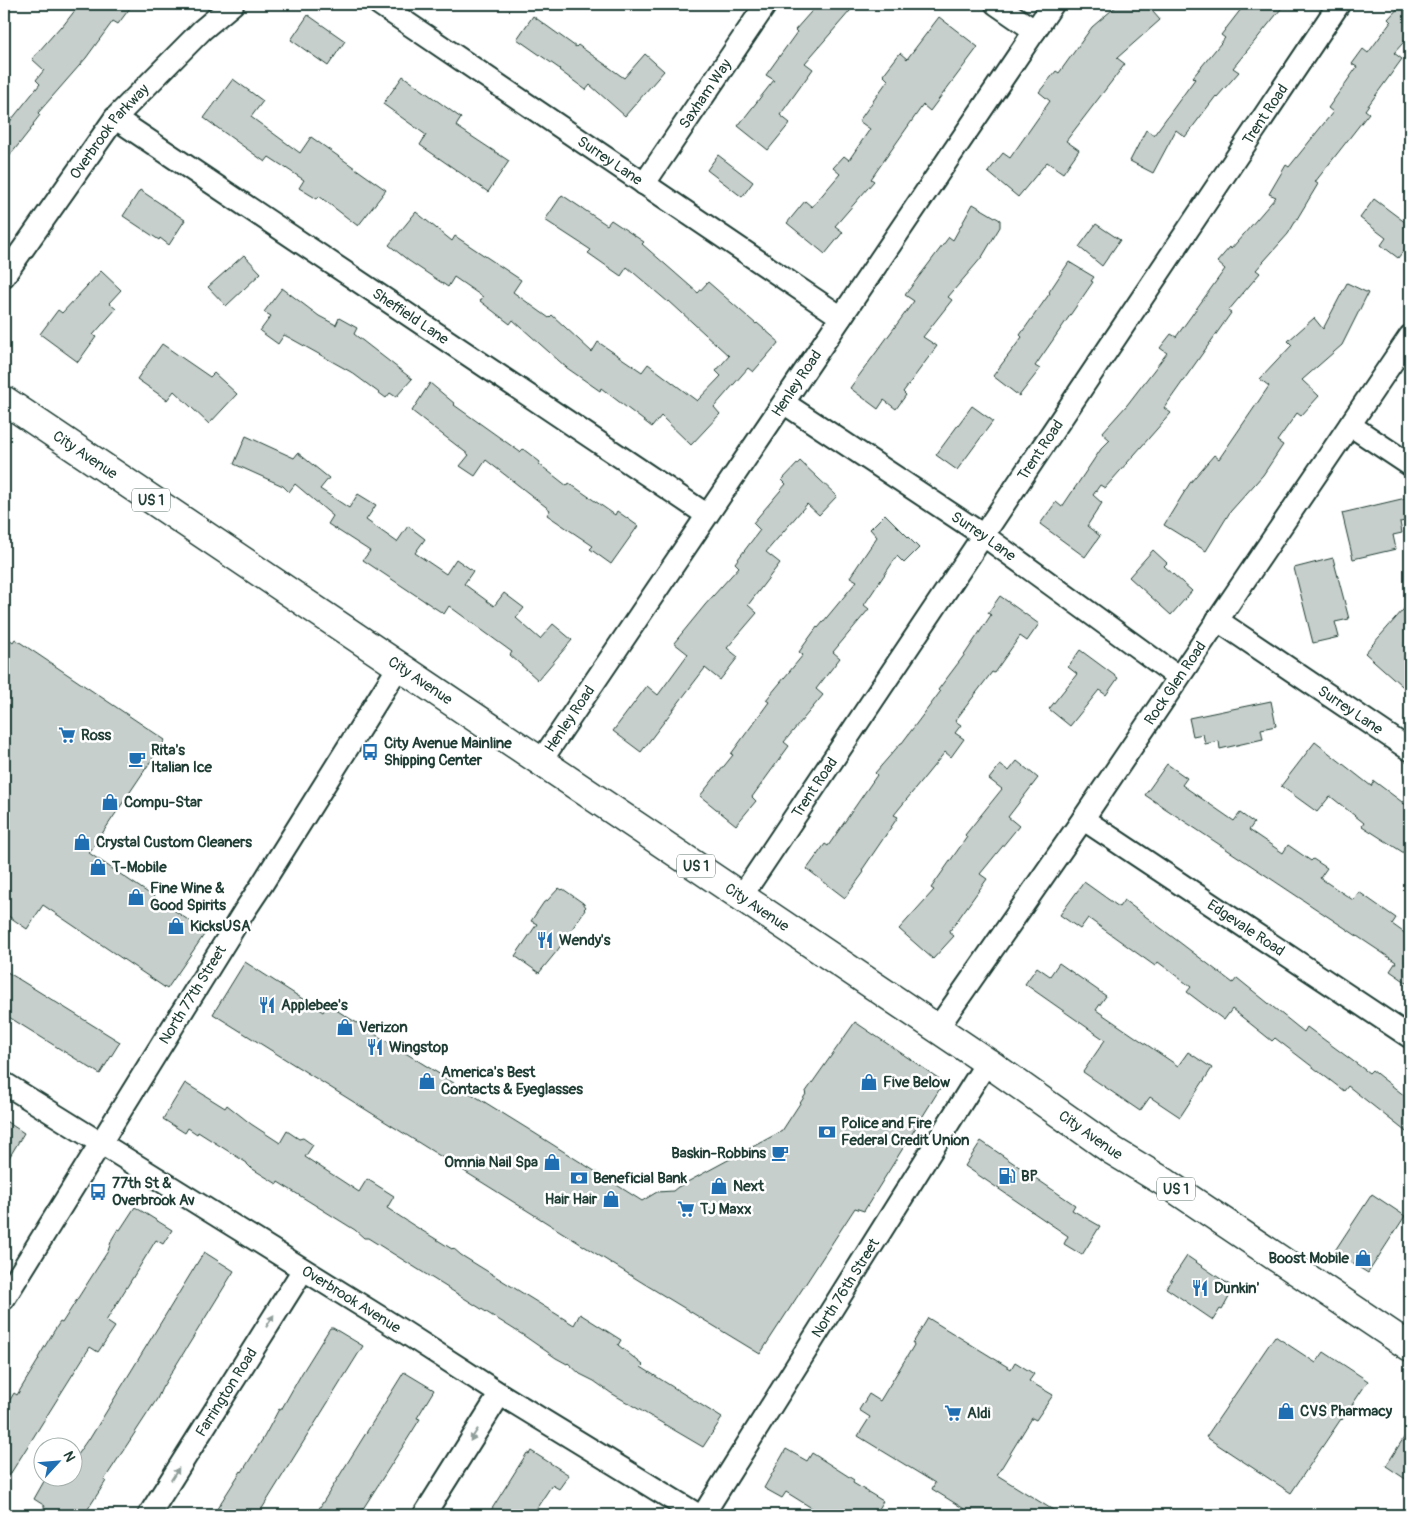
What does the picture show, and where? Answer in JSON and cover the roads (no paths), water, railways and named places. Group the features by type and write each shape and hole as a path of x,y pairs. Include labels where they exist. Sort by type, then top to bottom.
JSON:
{"highway":[{"name":"City Avenue","path":"4,400 987,1062 1113,1151 1166,1183 1410,1347"}],"street":[{"name":"Overbrook Parkway","path":"4,276 115,118 202,30 233,4"},
{"name":"Surrey Lane","path":"379,4 841,317"},
{"name":"Saxham Way","path":"644,184 766,4"},
{"path":"996,4 1035,31"},
{"name":"Henley Road","path":"541,762 1053,4"},
{"name":"Trent Road","path":"741,897 1339,4"},
{"name":"Sheffield Lane","path":"115,118 707,515"},
{"name":"Rock Glen Road","path":"937,1029 1083,819 1410,336"},
{"name":"Surrey Lane","path":"784,403 983,536 1178,677"},
{"path":"1350,424 1410,465"},
{"name":"Surrey Lane","path":"1217,620 1410,750"},
{"name":"North 77th Street","path":"4,1299 399,666"},
{"name":"Edgevale Road","path":"1083,819 1410,1037"},
{"name":"North 76th Street","path":"703,1515 987,1062"},
{"name":"Overbrook Avenue","path":"4,1083 404,1332 500,1394 698,1515"},
{"name":"Farrington Road","path":"149,1515 303,1270"},
{"path":"424,1515 500,1394"}],"place":[{"name":"Ross","path":"67,735"},
{"name":"City Avenue Mainline Shipping Center","path":"370,752"},
{"name":"Rita's Italian Ice","path":"137,759"},
{"name":"Compu-Star","path":"110,802"},
{"name":"Crystal Custom Cleaners","path":"82,842"},
{"name":"T-Mobile","path":"98,867"},
{"name":"Fine Wine & Good Spirits","path":"136,897"},
{"name":"KicksUSA","path":"176,926"},
{"name":"Wendy's","path":"545,940"},
{"name":"Applebee's","path":"267,1005"},
{"name":"Verizon","path":"345,1027"},
{"name":"Wingstop","path":"375,1047"},
{"name":"America's Best Contacts & Eyeglasses","path":"427,1081"},
{"name":"Five Below","path":"869,1082"},
{"name":"Police and Fire Federal Credit Union","path":"827,1132"},
{"name":"Baskin-Robbins","path":"780,1153"},
{"name":"Omnia Nail Spa","path":"552,1162"},
{"name":"BP","path":"1007,1176"},
{"name":"Beneficial Bank","path":"579,1178"},
{"name":"Next","path":"719,1186"},
{"name":"77th St & Overbrook Av","path":"98,1192"},
{"name":"Hair Hair","path":"611,1199"},
{"name":"TJ Maxx","path":"686,1209"},
{"name":"Boost Mobile","path":"1363,1258"},
{"name":"Dunkin'","path":"1200,1288"},
{"name":"CVS Pharmacy","path":"1286,1411"},
{"name":"Aldi","path":"953,1413"}]}
